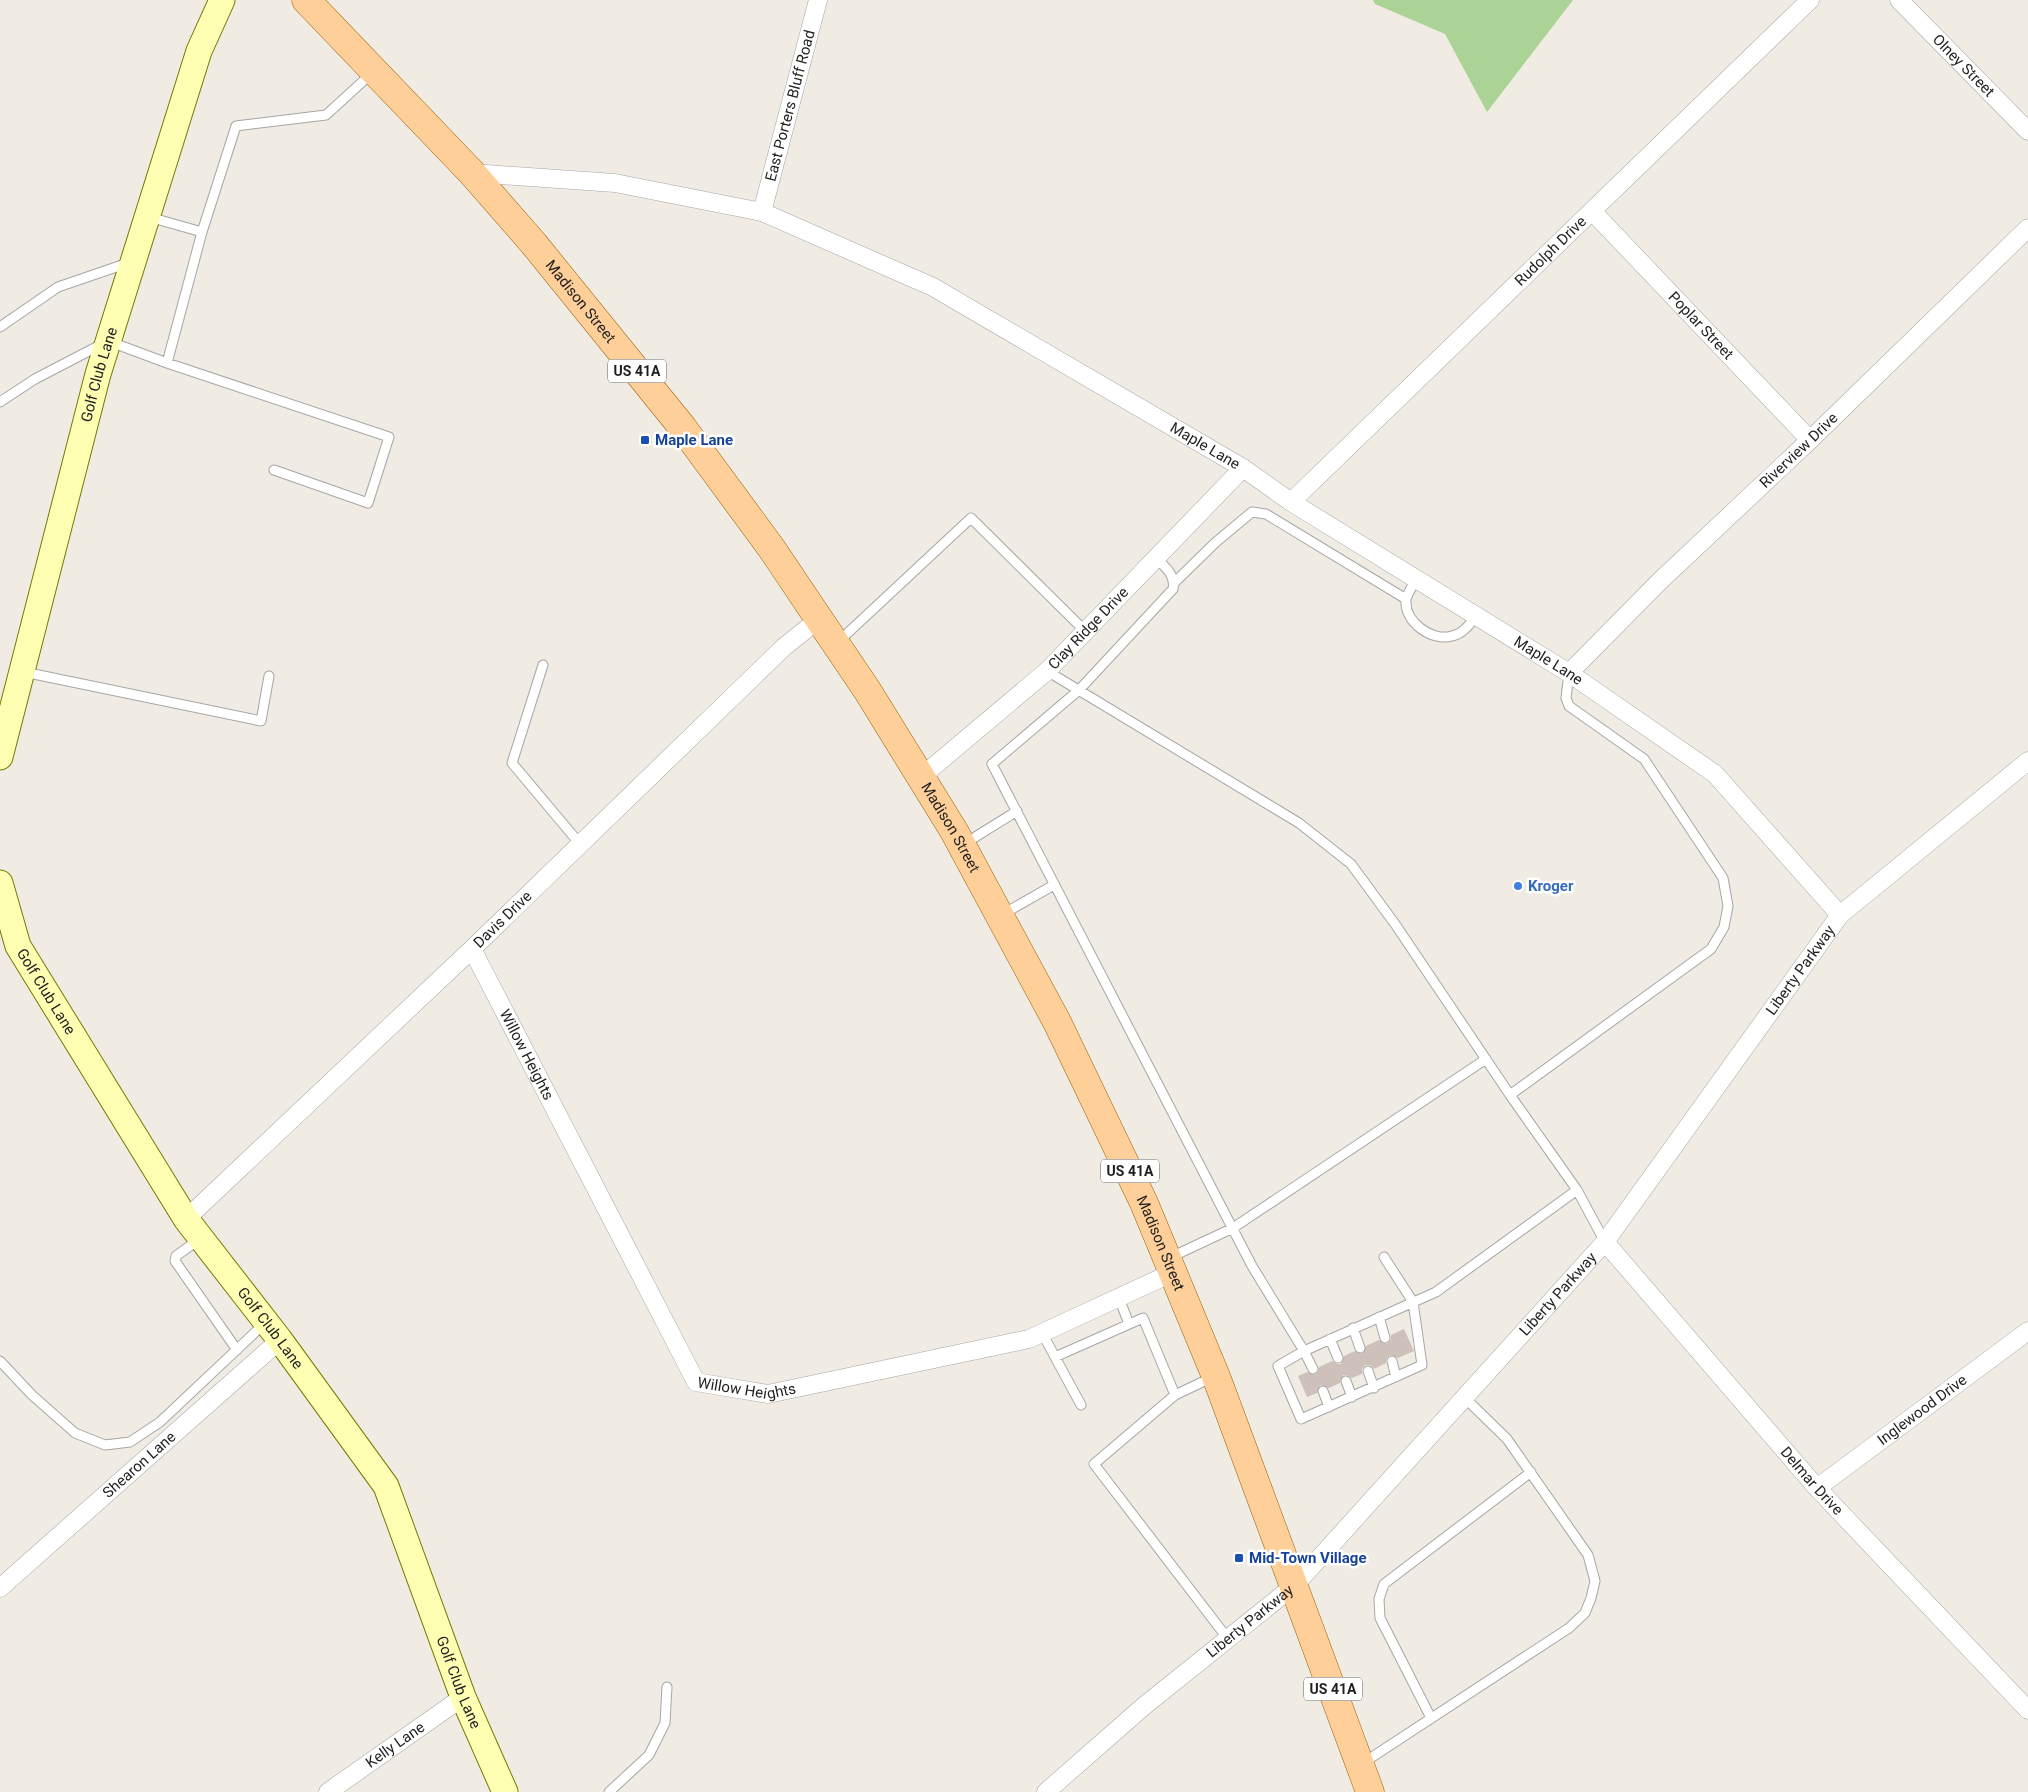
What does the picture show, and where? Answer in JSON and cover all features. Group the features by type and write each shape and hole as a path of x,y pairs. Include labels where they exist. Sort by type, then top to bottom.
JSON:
{"main road":[{"name":"Madison Street","path":"306,0 472,173 534,244 683,428 772,549 836,644 921,777 1001,915 1102,1111 1171,1266 1216,1376 1295,1585 1370,1792"}],"street":[{"name":"Golf Club Lane","path":"0,757 108,340 199,51 222,0"},
{"name":"East Porters Bluff Road","path":"762,212 818,0"},
{"name":"Rudolph Drive","path":"1291,502 1810,0"},
{"name":"Olney Street","path":"1899,0 2028,131"},
{"name":"Maple Lane","path":"472,173 615,183 762,212 933,286 1243,468 1291,502 1570,674 1715,774 1840,916"},
{"name":"Poplar Street","path":"1592,211 1810,440"},
{"name":"Riverview Drive","path":"1570,674 1661,580 1810,440 2028,228"},
{"name":"Clay Ridge Drive","path":"921,777 1047,671 1243,468"},
{"name":"Davis Drive","path":"193,1229 472,949 784,647 819,619"},
{"name":"Liberty Parkway","path":"1046,1792 1144,1706 1295,1585 1605,1242 1840,916 2028,761"},
{"name":"Golf Club Lane","path":"0,883 18,946 193,1229 273,1331 386,1486 463,1697 505,1792"},
{"name":"Willow Heights","path":"472,949 696,1382 768,1394 1029,1339 1119,1298 1171,1266"},
{"name":"Delmar Drive","path":"1605,1242 1817,1488 2028,1710"},
{"name":"Shearon Lane","path":"0,1588 273,1331"},
{"name":"Inglewood Drive","path":"1817,1488 2028,1331"},
{"name":"Kelly Lane","path":"328,1792 463,1697"}],"lane":[{"path":"167,363 202,232 236,126 326,115 374,72"},
{"path":"147,216 202,232"},
{"path":"0,327 58,287 133,261"},
{"path":"0,402 35,379 108,340 167,363 389,436 368,503 274,470"},
{"path":"1313,1369 1252,1266 992,764 1079,690 1173,589 1175,582 1216,542 1252,512 1266,514 1406,599"},
{"path":"836,644 971,518 1085,631"},
{"path":"1156,558 1172,575 1175,582"},
{"path":"1416,579 1406,599 1407,615 1414,623 1434,636 1452,636 1465,629 1476,616"},
{"path":"542,665 512,763 580,844"},
{"path":"1047,671 1299,823 1351,864 1395,924 1510,1095 1577,1190 1605,1242"},
{"path":"22,672 261,721 269,676"},
{"path":"1510,1095 1711,949 1724,927 1728,906 1723,878 1644,759 1569,706 1566,698 1570,674"},
{"path":"961,845 1017,812"},
{"path":"1001,915 1054,885"},
{"path":"1171,1266 1233,1228 1486,1059"},
{"path":"1384,1257 1413,1302 1422,1365 1301,1419 1278,1366 1304,1351 1353,1328 1379,1318 1413,1302 1436,1292 1577,1190"},
{"path":"193,1229 176,1256 175,1261 236,1350"},
{"path":"1119,1298 1129,1324"},
{"path":"1054,1357 1143,1318 1175,1395"},
{"path":"1379,1318 1385,1338"},
{"path":"1353,1328 1360,1348"},
{"path":"0,1361 32,1395 75,1433 105,1445 130,1442 160,1422 236,1350 273,1331"},
{"path":"1042,1333 1081,1405"},
{"path":"1330,1339 1338,1358"},
{"path":"1392,1361 1396,1377"},
{"path":"1368,1371 1374,1388"},
{"path":"1216,1376 1175,1395 1094,1464 1228,1639"},
{"path":"1346,1381 1352,1397"},
{"path":"1323,1391 1329,1406"},
{"path":"1360,1764 1569,1628 1584,1613 1595,1581 1588,1555 1531,1472 1507,1439 1465,1398"},
{"path":"1431,1718 1380,1618 1379,1599 1384,1584 1531,1472"},
{"path":"609,1792 649,1755 665,1723 667,1688"}],"green space":[{"path":"1373,0 1573,0 1487,112 1445,34 1375,4"}],"building":[{"path":"1404,1329 1414,1351 1398,1358 1390,1355 1386,1359 1386,1363 1374,1369 1370,1365 1365,1365 1362,1369 1362,1374 1352,1378 1343,1375 1340,1383 1329,1388 1320,1385 1317,1393 1307,1397 1298,1376 1307,1372 1315,1375 1319,1367 1332,1361 1341,1364 1344,1356 1355,1351 1362,1354 1366,1346 1379,1340 1387,1344 1391,1340 1391,1335"}],"place":[{"name":"Maple Lane","path":"645,440"},
{"name":"Kroger","path":"1518,886"},
{"name":"Mid-Town Village","path":"1239,1558"}]}
